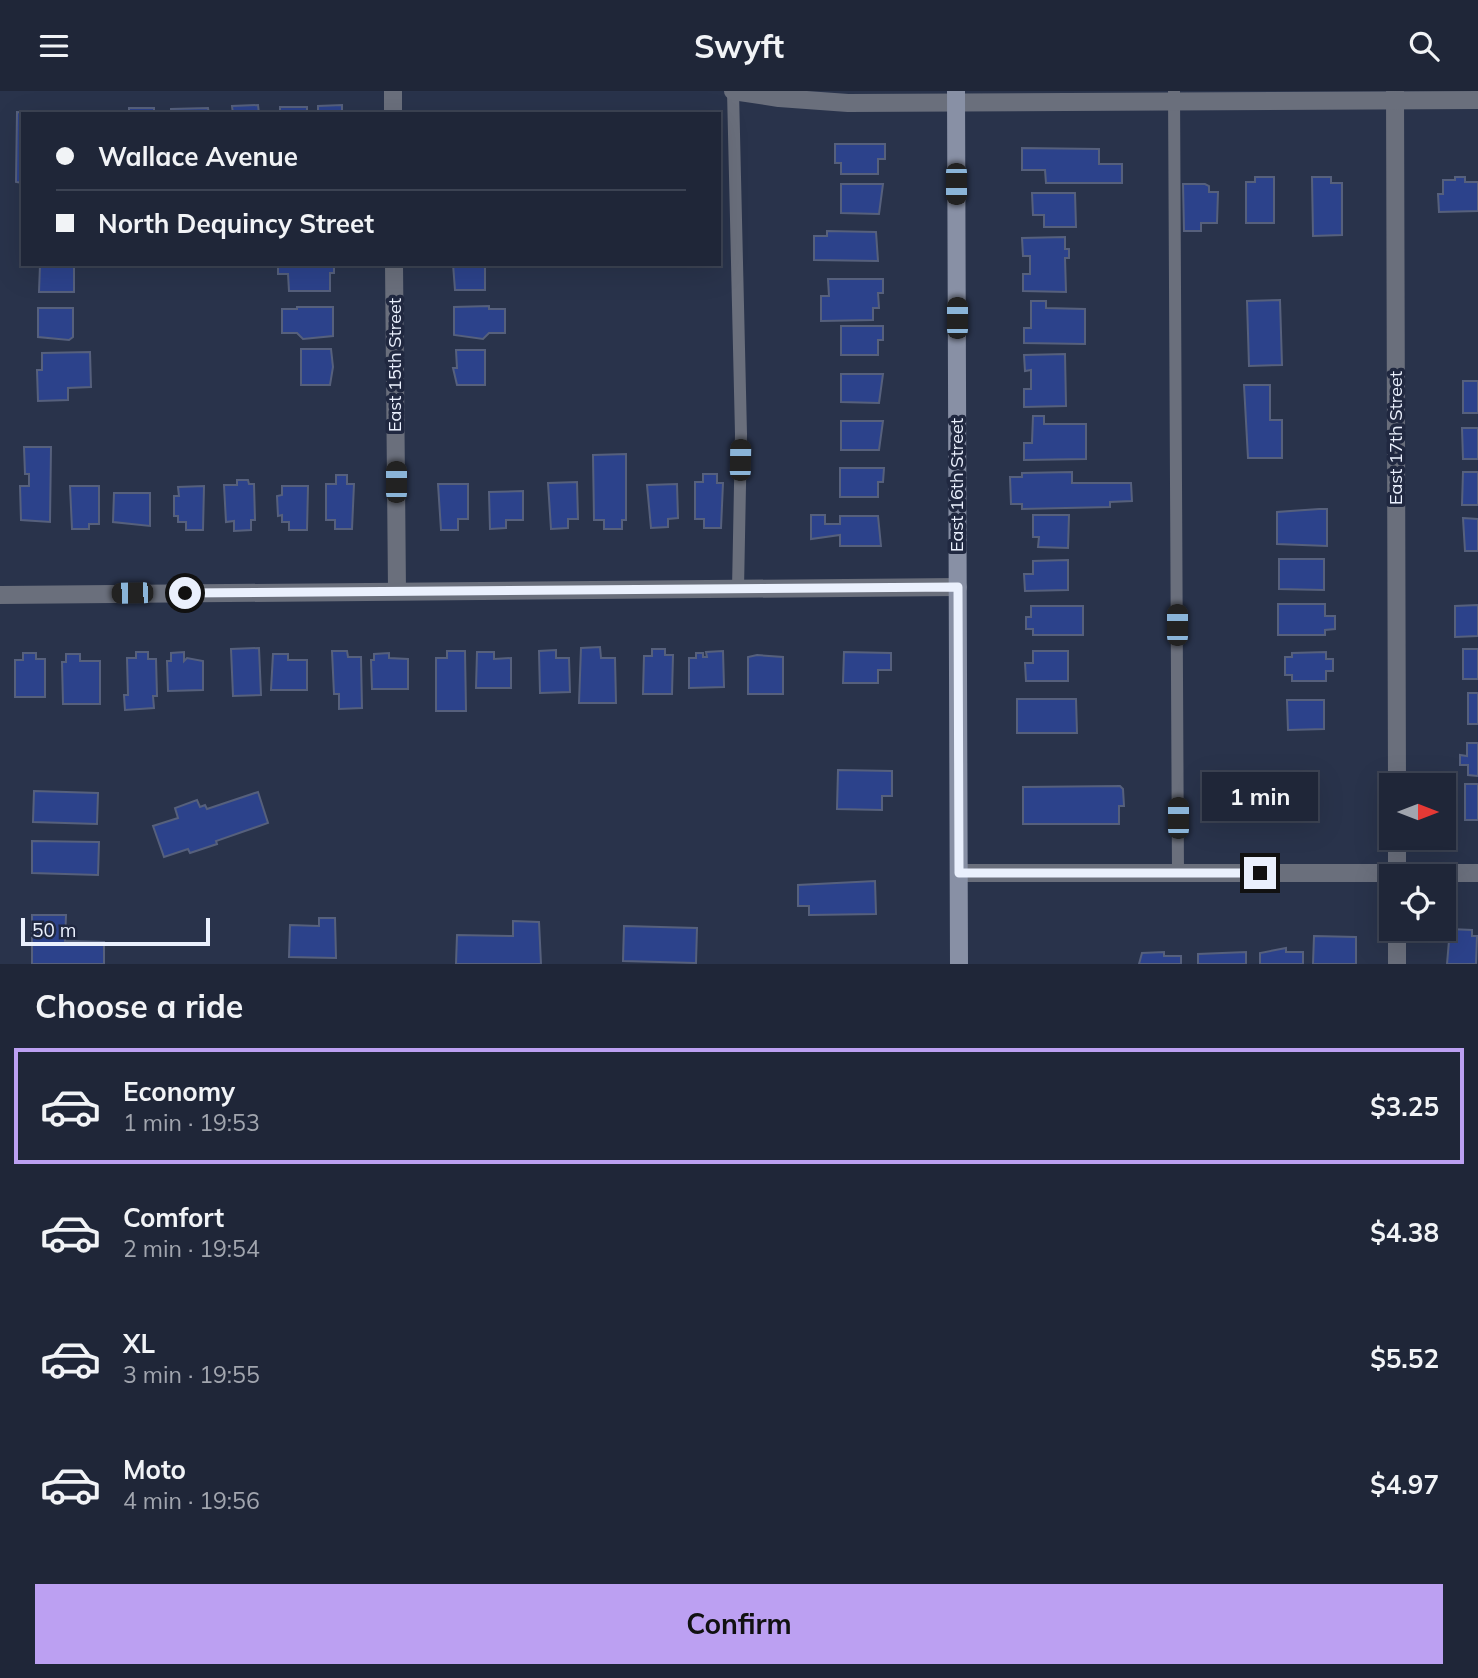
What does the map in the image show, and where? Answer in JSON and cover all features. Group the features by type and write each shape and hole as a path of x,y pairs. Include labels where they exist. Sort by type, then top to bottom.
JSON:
{"main road":[{"name":"East 16th Street","path":"956,97 959,964"}],"street":[{"path":"393,91 393,112"},
{"path":"733,91 803,100 1395,96 1478,100"},
{"name":"East 17th Street","path":"1395,96 1396,773"},
{"name":"East 15th Street","path":"394,266 397,591"},
{"path":"0,595 958,587"},
{"path":"959,873 1379,875"},
{"path":"1456,874 1478,873"},
{"path":"1397,941 1397,964"}],"lane":[{"path":"733,91 741,434 738,589"},
{"path":"1174,97 1178,873"}],"building":[{"path":"258,105 259,112 233,112 232,106"},
{"path":"342,105 342,112 318,112 318,106"},
{"path":"280,107 307,107 307,112 280,112"},
{"path":"129,108 154,108 154,112 129,112"},
{"path":"208,108 209,112 171,112 171,109"},
{"path":"17,112 21,112 21,183 16,182"},
{"path":"835,144 885,144 885,159 878,159 878,174 841,174 841,163 835,163"},
{"path":"1022,148 1099,149 1099,164 1122,164 1122,183 1046,183 1045,170 1022,170"},
{"path":"1255,177 1274,177 1274,223 1246,223 1246,182 1255,182"},
{"path":"1312,177 1331,177 1331,183 1342,183 1342,235 1313,236"},
{"path":"1455,177 1465,177 1465,182 1478,182 1478,211 1439,212 1438,194 1443,194 1443,180 1455,180"},
{"path":"841,184 883,184 879,214 841,213"},
{"path":"1183,184 1205,184 1209,186 1209,192 1218,192 1217,223 1201,223 1201,231 1184,231"},
{"path":"1032,193 1075,193 1076,227 1044,227 1044,215 1033,215"},
{"path":"827,231 876,232 878,261 814,260 814,236 827,236"},
{"path":"1065,237 1065,249 1069,249 1069,258 1065,258 1066,292 1023,291 1023,274 1030,274 1030,256 1023,256 1022,238"},
{"path":"40,266 74,266 74,292 39,292"},
{"path":"278,266 334,266 334,273 330,273 330,291 289,291 288,274 278,274"},
{"path":"453,266 485,266 485,290 455,290"},
{"path":"828,279 883,279 883,293 878,293 879,308 873,308 873,320 821,321 821,296 829,296"},
{"path":"1280,300 1282,365 1249,366 1247,301"},
{"path":"1031,301 1046,301 1046,308 1085,309 1085,344 1024,343 1024,328 1031,328"},
{"path":"489,306 489,309 505,309 505,333 489,333 483,339 454,335 454,307"},
{"path":"333,307 333,336 303,339 297,333 282,333 282,309"},
{"path":"38,308 73,308 73,337 69,340 38,337"},
{"path":"841,326 883,326 883,340 878,340 878,355 841,355"},
{"path":"301,349 331,349 333,367 330,385 301,385"},
{"path":"456,350 485,350 485,385 457,385 453,368 457,368"},
{"path":"90,352 91,387 68,388 68,400 38,401 37,370 42,370 42,353"},
{"path":"1065,354 1066,406 1024,407 1024,389 1031,389 1031,370 1025,371 1024,355"},
{"path":"841,374 883,374 879,403 841,402"},
{"path":"1463,381 1478,381 1478,413 1463,413"},
{"path":"1244,385 1270,385 1270,420 1282,420 1282,458 1248,458"},
{"path":"1033,416 1044,416 1044,424 1086,424 1086,459 1024,460 1024,443 1032,443"},
{"path":"841,421 883,421 879,450 841,450"},
{"path":"1462,428 1478,428 1478,459 1463,459"},
{"path":"24,447 51,447 50,522 21,520 20,486 29,486 29,474 25,474"},
{"path":"626,454 626,520 622,520 622,529 604,529 604,520 594,520 593,455"},
{"path":"840,468 884,468 883,482 878,482 878,497 840,497"},
{"path":"1072,472 1072,483 1131,483 1132,501 1110,502 1110,507 1022,509 1022,504 1011,504 1010,477 1022,477 1022,473"},
{"path":"1463,472 1478,472 1478,505 1462,505"},
{"path":"703,474 717,474 717,483 723,483 721,528 704,528 704,519 695,519 695,482 703,482"},
{"path":"336,475 347,475 347,484 354,484 352,529 335,529 335,520 326,520 326,484 336,484"},
{"path":"237,480 248,480 249,484 254,484 255,520 251,520 251,530 234,531 234,521 226,522 224,485 237,485"},
{"path":"577,482 578,519 568,519 568,528 551,529 548,483"},
{"path":"438,484 468,484 468,519 458,519 458,530 441,530"},
{"path":"677,484 678,518 668,519 668,527 651,528 647,485"},
{"path":"70,486 99,486 99,524 89,524 89,529 72,529"},
{"path":"204,486 203,530 186,530 186,522 178,522 178,516 174,516 174,496 179,496 178,487"},
{"path":"282,486 308,486 307,530 289,530 289,522 282,522 282,515 278,516 277,496 282,495"},
{"path":"523,491 523,520 506,520 506,528 490,529 489,492"},
{"path":"114,493 150,493 150,526 113,522"},
{"path":"1327,509 1327,546 1277,544 1277,512"},
{"path":"811,515 825,515 825,524 840,524 840,516 878,516 881,546 840,546 840,535 811,539"},
{"path":"1033,515 1069,515 1068,548 1038,547 1039,537 1033,537"},
{"path":"1463,518 1478,519 1478,551 1465,551"},
{"path":"1279,559 1324,559 1324,590 1279,589"},
{"path":"1068,560 1068,590 1025,591 1024,574 1033,574 1033,561"},
{"path":"1278,604 1325,604 1325,616 1335,616 1335,629 1325,630 1325,635 1278,635"},
{"path":"1478,605 1478,636 1455,637 1455,606"},
{"path":"1031,606 1083,606 1083,635 1033,635 1033,629 1026,629 1026,617 1031,617"},
{"path":"600,647 601,658 615,658 616,703 579,703 581,648"},
{"path":"259,648 261,695 233,696 231,649"},
{"path":"652,649 665,649 665,655 673,655 672,694 643,694 644,656 652,656"},
{"path":"1463,649 1478,649 1478,679 1463,679"},
{"path":"556,650 556,658 569,658 570,692 540,693 539,651"},
{"path":"332,651 347,651 348,657 361,657 362,708 339,709 339,694 334,694"},
{"path":"447,651 465,651 466,711 436,711 436,658 447,658"},
{"path":"723,651 724,687 689,688 689,658 696,658 696,653 703,653 703,657 707,657 706,652"},
{"path":"1033,651 1068,651 1068,681 1026,681 1025,663 1033,663"},
{"path":"136,652 148,652 148,659 156,659 157,696 153,696 154,708 125,710 124,695 128,695 127,658 136,658"},
{"path":"184,652 184,661 187,658 203,661 203,690 168,691 167,661 171,661 171,653"},
{"path":"477,652 494,652 494,659 511,658 511,688 476,688"},
{"path":"844,652 891,653 891,670 878,670 878,683 843,683"},
{"path":"1326,652 1326,659 1333,659 1333,671 1326,671 1326,681 1292,681 1292,675 1285,675 1285,657 1292,657 1292,653"},
{"path":"23,653 36,653 36,659 45,659 45,697 15,697 15,660 23,660"},
{"path":"389,653 389,658 408,659 408,689 372,689 371,660 374,660 374,654"},
{"path":"66,654 80,654 80,661 100,661 100,704 63,704 62,662 66,662"},
{"path":"273,654 288,654 288,660 307,660 307,690 271,690"},
{"path":"748,657 783,657 783,694 748,694"},
{"path":"1468,693 1478,693 1478,724 1468,724"},
{"path":"1017,699 1076,699 1077,733 1017,733"},
{"path":"1287,700 1324,700 1324,729 1288,730"},
{"path":"1467,743 1478,743 1478,776 1468,775 1468,765 1460,765 1460,755 1467,756"},
{"path":"838,770 892,771 892,796 882,796 882,810 837,809"},
{"path":"1465,784 1478,784 1478,820 1465,820"},
{"path":"1120,786 1123,789 1124,806 1119,806 1119,824 1023,824 1023,787"},
{"path":"34,791 98,793 97,824 33,822"},
{"path":"258,792 268,823 190,853 188,849 164,857 153,826 178,818 175,808 197,800 200,807 205,805 207,809"},
{"path":"32,841 99,842 98,875 32,873"},
{"path":"875,881 876,914 809,915 809,906 798,906 798,885"},
{"path":"32,915 66,915 65,941 104,942 104,964 32,964"},
{"path":"319,918 335,918 336,958 289,957 290,925 319,926"},
{"path":"513,921 539,922 541,964 456,964 457,935 513,936"},
{"path":"624,926 697,928 696,963 623,961"},
{"path":"1456,929 1472,930 1472,936 1477,936 1476,964 1447,964 1449,941 1456,941"},
{"path":"1314,936 1356,937 1356,964 1313,964"},
{"path":"1286,948 1286,952 1303,952 1303,964 1260,964 1260,953"},
{"path":"1164,952 1164,956 1181,956 1181,964 1139,964 1142,953"},
{"path":"1246,952 1246,964 1198,964 1198,954"}],"route":[{"path":"185,593 958,587 959,873 1260,873"}]}
